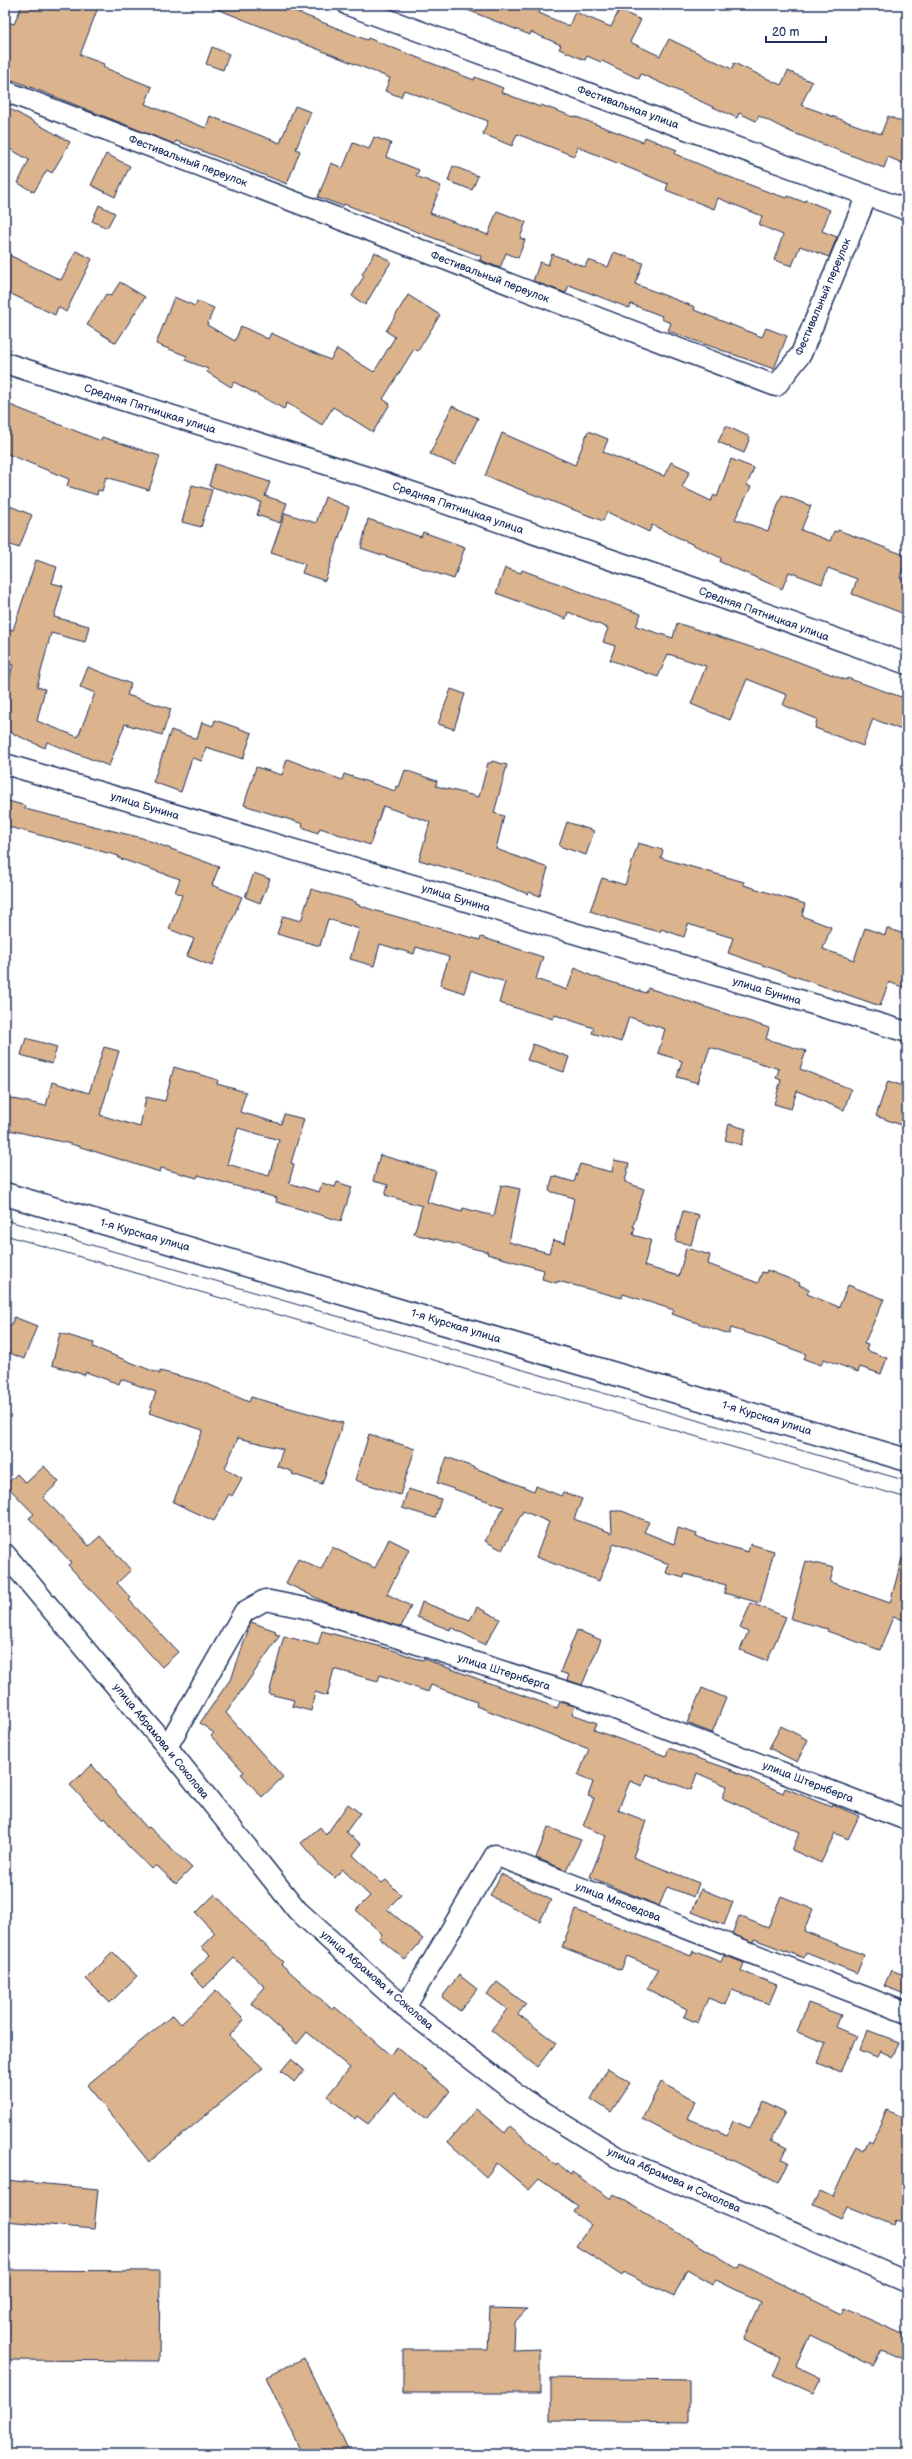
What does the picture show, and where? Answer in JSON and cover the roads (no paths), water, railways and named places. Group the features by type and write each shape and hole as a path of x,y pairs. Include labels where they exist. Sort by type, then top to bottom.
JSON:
{"street":[{"name":"Фестивальная улица","path":"348,5 867,194 907,210"},
{"name":"Фестивальный переулок","path":"5,91 776,386 801,354 867,194"},
{"name":"Средняя Пятницкая улица","path":"5,363 381,482 680,584 907,664"},
{"name":"улица Бунина","path":"5,764 907,1032"},
{"name":"1-я Курская улица","path":"5,1194 907,1460"},
{"name":"улица Абрамова и Соколова","path":"5,1554 167,1747 297,1910 405,2008 523,2098 617,2157 907,2282"},
{"name":"улица Штернберга","path":"167,1747 244,1612 265,1600 305,1608 586,1698 907,1820"},
{"name":"улица Мясоедова","path":"405,2008 495,1855 907,2013"}],"tram line":[{"path":"5,1220 907,1481"},
{"path":"5,1235 907,1498"}]}
